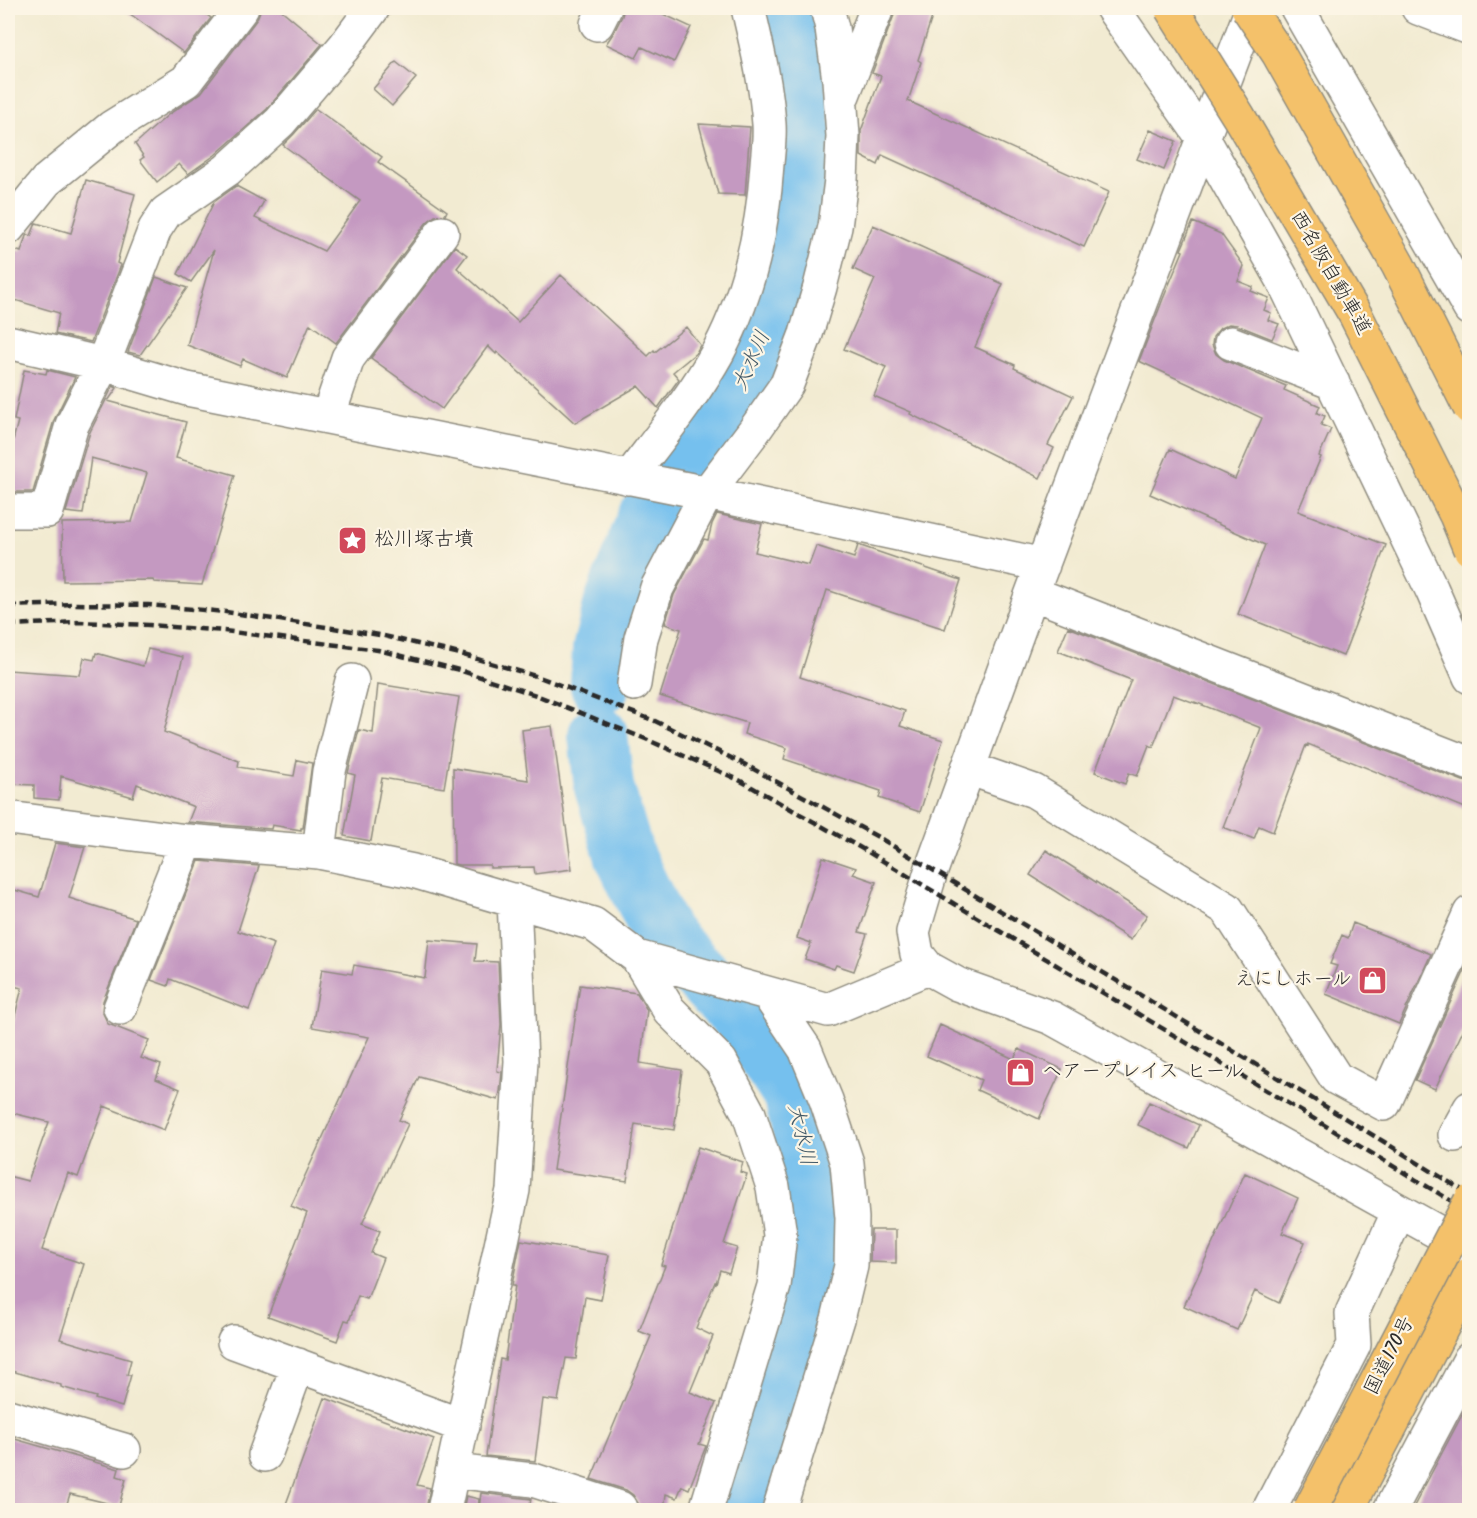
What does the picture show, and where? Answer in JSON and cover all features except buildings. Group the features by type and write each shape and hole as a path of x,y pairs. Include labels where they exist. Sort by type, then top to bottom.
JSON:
{"highway":[{"name":"西名阪自動車道","path":"1171,8 1239,117 1356,316 1470,549"},
{"path":"1250,8 1278,53 1398,265 1470,408"},
{"name":"国道170号","path":"1310,1510 1470,1202"},
{"name":"国道170号","path":"1347,1510 1470,1274"}],"street":[{"path":"8,228 46,181 103,133 186,81 242,8"},
{"path":"8,511 47,511 72,425 103,364 155,229 166,212 226,170 280,122 344,47 373,8"},
{"path":"635,479 691,396 718,351 741,300 756,250 765,194 769,126 762,65 748,8"},
{"path":"634,684 641,638 657,588 703,492 754,431 787,384 806,334 835,227 843,136 835,49 827,8"},
{"path":"840,101 877,8"},
{"path":"1112,8 1203,138 1283,280 1432,590 1470,677"},
{"path":"1250,8 925,886 913,932 916,954 928,968 957,984 1052,1018 1470,1250"},
{"path":"1297,8 1470,309"},
{"path":"1430,10 1470,28"},
{"path":"328,417 348,358 442,233"},
{"path":"8,342 103,364 187,389 703,492 1037,579 1470,764"},
{"path":"1231,343 1333,383"},
{"path":"319,852 329,771 352,681"},
{"path":"968,768 1034,791 1227,909 1336,1078 1384,1104 1470,912"},
{"path":"8,818 187,841 319,852 413,872 593,924 647,960 828,1010 928,968"},
{"path":"120,1008 187,841"},
{"path":"444,1510 513,1190 521,1061 514,900"},
{"path":"647,960 669,1010 721,1062 749,1114 773,1187 780,1235 774,1286 706,1510"},
{"path":"760,992 805,1049 826,1100 847,1163 852,1218 851,1266 838,1319 779,1510"},
{"path":"1269,1510 1354,1345 1352,1313 1399,1211"},
{"path":"234,1342 463,1426"},
{"path":"1390,1510 1470,1359"},
{"path":"266,1455 298,1365"},
{"path":"8,1416 124,1450"},
{"path":"453,1471 533,1480 620,1508"}],"waterway":[{"name":"大水川","path":"600,685 602,650 614,602 648,516 735,400 765,336 791,255 802,200 802,137 795,69 780,8"},
{"name":"大水川","path":"598,735 604,787 625,857 662,935 744,1020 794,1097 810,1168 816,1233 805,1304 741,1510"}],"railway":[{"path":"8,606 148,605 226,612 380,635 460,654 539,677 655,721 744,764 878,837 1470,1195"},
{"path":"8,625 79,622 149,625 224,631 378,650 459,670 536,695 739,780 868,852 1470,1212"}],"place":[{"name":"松川塚古墳","path":"353,540"},
{"name":"えにしホール","path":"1373,980"},
{"name":"ヘアープレイス ヒール","path":"1021,1072"}]}
